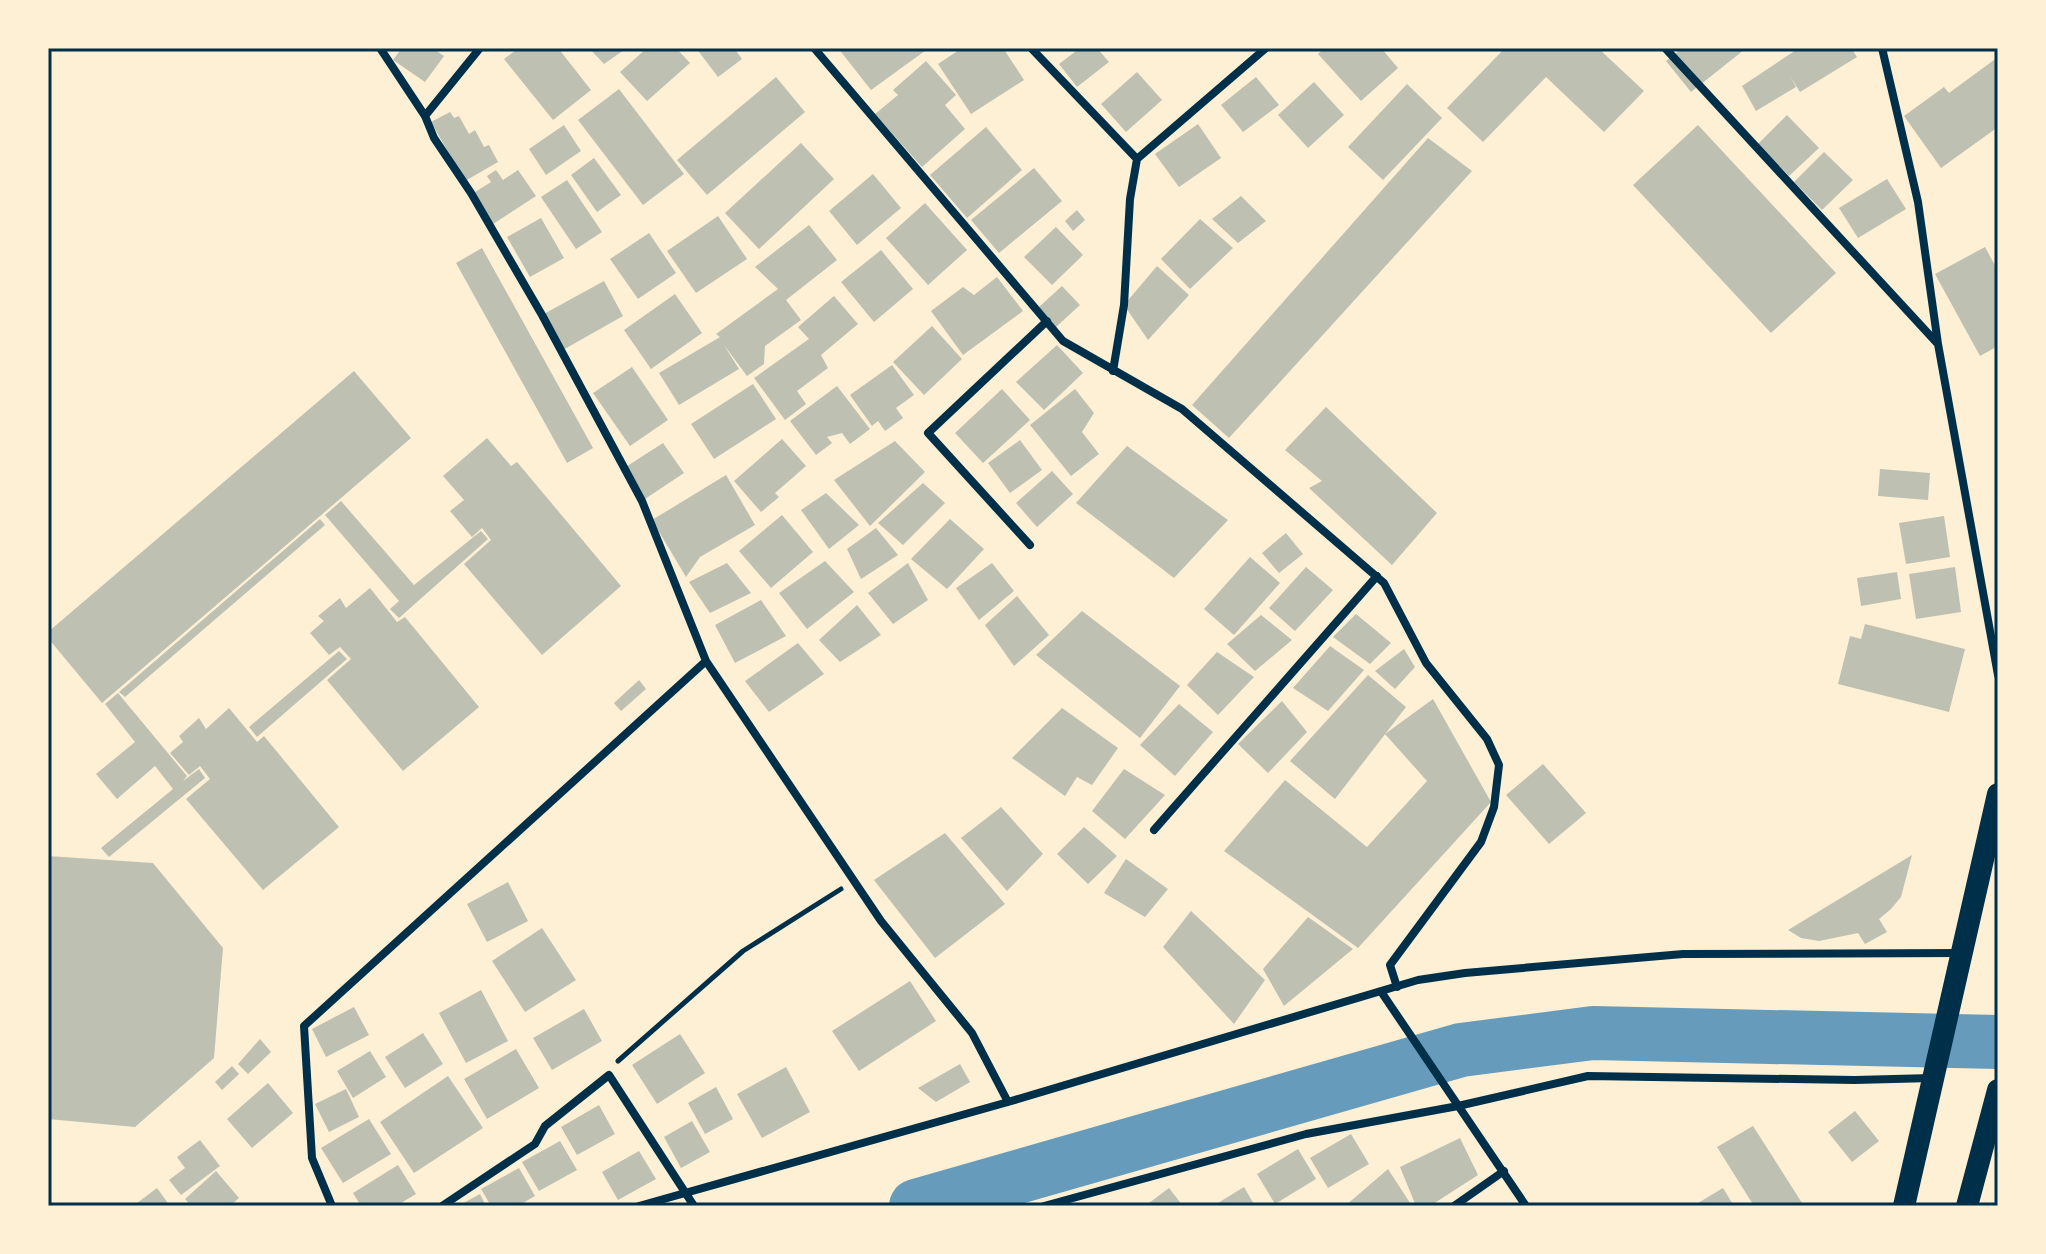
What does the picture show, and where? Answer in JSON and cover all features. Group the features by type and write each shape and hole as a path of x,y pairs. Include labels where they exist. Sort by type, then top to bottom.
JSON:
{"highway":[{"path":"1904,1206 1998,794"},
{"path":"1967,1206 1998,1090"}],"street":[{"path":"380,48 425,116 434,138 471,193 542,315 649,516 706,661 881,921 972,1033 1008,1102"},
{"path":"425,116 480,48"},
{"path":"814,48 1063,341 1182,409 1384,583 1426,663 1487,739 1499,765 1494,807 1481,842 1390,965 1397,987"},
{"path":"1031,48 1137,159"},
{"path":"1113,371 1124,305 1130,199 1137,159 1266,48"},
{"path":"1665,48 1938,344"},
{"path":"1882,48 1918,202 1938,344 1998,675"},
{"path":"1030,545 928,433 1047,321"},
{"path":"1154,830 1377,576"},
{"path":"332,1206 312,1158 304,1026 706,661"},
{"path":"639,1206 1008,1102 1418,980 1683,954 1962,953"},
{"path":"1382,993 1526,1206"},
{"path":"442,1206 535,1144 545,1126 609,1075 694,1206"},
{"path":"1044,1206 1306,1134 1458,1106 1588,1076 1855,1080 1933,1078"},
{"path":"1454,1206 1504,1171"}],"path":[{"path":"609,1075 618,1061 743,951 855,880"}],"building":[{"path":"402,48 432,48 444,56 425,82 393,60"},
{"path":"519,48 558,48 591,90 553,120 504,59"},
{"path":"589,48 627,48 604,64"},
{"path":"647,48 676,48 690,63 647,101 620,72"},
{"path":"696,48 734,48 742,59 718,77"},
{"path":"838,48 929,48 871,90"},
{"path":"962,48 1003,48 1024,80 971,114 938,64"},
{"path":"1080,48 1097,48 1109,62 1077,87 1059,64"},
{"path":"1324,48 1381,48 1398,68 1361,101 1318,54"},
{"path":"1505,48 1598,48 1644,91 1604,132 1546,77 1483,142 1447,108"},
{"path":"1683,48 1744,50 1691,92 1666,61"},
{"path":"1799,48 1851,48 1857,57 1800,92 1790,76 1796,87 1756,111 1742,86"},
{"path":"1998,57 1998,127 1941,168 1904,116 1944,87 1949,93"},
{"path":"926,61 956,95 945,105 965,129 922,167 875,114 898,95 893,90"},
{"path":"1137,72 1162,100 1126,132 1101,104"},
{"path":"776,77 805,112 707,195 677,160"},
{"path":"1256,77 1279,105 1243,132 1221,105"},
{"path":"1314,82 1344,115 1308,148 1278,115"},
{"path":"1407,84 1442,118 1383,180 1348,147"},
{"path":"619,89 684,174 643,205 578,120"},
{"path":"450,112 454,118 459,116 469,134 475,130 484,147 489,145 498,162 465,181 431,122"},
{"path":"1787,115 1819,148 1789,176 1758,144"},
{"path":"1198,124 1221,158 1179,187 1155,154"},
{"path":"564,125 581,151 546,175 529,149"},
{"path":"1698,125 1836,273 1771,333 1633,185"},
{"path":"986,127 1022,170 967,218 930,175"},
{"path":"1428,138 1472,171 1229,438 1192,405"},
{"path":"801,143 834,179 759,249 725,213"},
{"path":"1824,152 1853,180 1822,210 1794,182"},
{"path":"594,158 621,195 597,212 571,175"},
{"path":"1034,168 1062,201 999,253 971,220"},
{"path":"496,170 503,180 518,170 536,196 493,224 472,194 491,182 487,176"},
{"path":"873,174 901,208 857,245 829,211"},
{"path":"1887,179 1906,209 1858,238 1839,208"},
{"path":"567,180 602,232 576,249 541,197"},
{"path":"1241,196 1266,221 1238,243 1212,219"},
{"path":"925,203 967,250 928,285 886,238"},
{"path":"1077,210 1085,220 1073,231 1065,221"},
{"path":"718,216 747,259 696,293 667,251"},
{"path":"541,218 564,258 530,277 507,237"},
{"path":"1200,219 1233,248 1190,289 1161,259"},
{"path":"809,225 837,260 786,300 801,320 765,346 764,364 747,376 724,345 739,369 679,405 659,373 720,337 716,334 778,289 755,267"},
{"path":"1056,227 1083,255 1052,285 1024,257"},
{"path":"649,233 676,273 638,299 610,259"},
{"path":"1985,247 1998,271 1998,346 1980,356 1935,274"},
{"path":"482,248 593,448 567,463 456,263"},
{"path":"881,250 913,289 874,322 841,282"},
{"path":"1157,266 1189,295 1148,340 1124,305"},
{"path":"997,277 1023,311 963,355 931,311 963,287 974,295"},
{"path":"604,281 623,316 561,351 542,315"},
{"path":"1062,286 1080,305 1056,327 1039,307"},
{"path":"675,294 702,333 651,369 624,330"},
{"path":"834,296 858,324 821,355 828,368 797,391 806,404 785,420 754,378 809,339 798,327"},
{"path":"932,326 962,359 924,395 893,362"},
{"path":"1057,345 1083,373 1044,410 1016,382"},
{"path":"892,365 914,395 896,408 903,418 885,431 878,421 872,426 850,395"},
{"path":"632,367 668,420 630,446 593,393"},
{"path":"354,371 411,438 102,703 48,638 48,632"},
{"path":"753,384 776,419 714,459 691,424"},
{"path":"837,386 870,429 850,444 842,433 827,437 832,443 816,455 790,421"},
{"path":"1002,389 1030,420 983,463 955,433"},
{"path":"1075,389 1094,413 1082,432 1099,454 1071,476 1030,425"},
{"path":"1326,407 1437,513 1392,565 1309,488 1322,481 1285,450"},
{"path":"487,438 511,466 517,462 621,586 542,655 464,564 491,540 482,528 472,537 450,511 464,500 443,476"},
{"path":"782,439 806,466 775,493 779,497 761,512 734,481"},
{"path":"1020,440 1042,470 1010,493 988,463"},
{"path":"895,441 925,472 870,526 834,480"},
{"path":"663,443 684,473 642,501 621,470"},
{"path":"1127,446 1228,520 1174,578 1076,503"},
{"path":"1880,469 1930,473 1928,500 1878,496"},
{"path":"1052,471 1073,494 1037,527 1016,503"},
{"path":"726,475 755,525 700,557 686,577 652,520"},
{"path":"923,483 945,503 903,545 878,523"},
{"path":"826,493 859,525 829,549 801,510"},
{"path":"341,501 414,585 481,531 488,539 399,618 390,609 399,601 325,515"},
{"path":"782,515 813,552 771,588 739,551"},
{"path":"1944,516 1950,557 1906,564 1899,523"},
{"path":"320,519 325,525 125,697 119,692"},
{"path":"950,519 984,549 947,589 911,559"},
{"path":"876,528 898,555 861,579 847,549"},
{"path":"1286,533 1303,554 1279,573 1262,553"},
{"path":"1250,557 1280,583 1234,635 1204,609"},
{"path":"825,561 854,592 807,629 779,593"},
{"path":"727,563 751,593 710,613 689,582"},
{"path":"908,563 928,600 893,624 868,593"},
{"path":"992,563 1014,591 979,620 956,588"},
{"path":"1306,567 1333,590 1295,631 1269,608"},
{"path":"1955,567 1961,612 1916,619 1909,574"},
{"path":"1897,572 1901,599 1861,606 1857,578"},
{"path":"370,588 397,622 405,617 479,707 403,771 327,680 351,659 340,647 329,655 310,633 324,621 318,616 340,598 346,608"},
{"path":"1017,596 1049,635 1014,666 985,625"},
{"path":"761,600 786,636 735,663 715,625"},
{"path":"857,605 881,635 840,662 819,640"},
{"path":"1082,611 1180,686 1140,738 1036,655"},
{"path":"1356,614 1391,643 1370,664 1333,637"},
{"path":"1261,615 1292,640 1255,671 1227,644"},
{"path":"1865,624 1965,649 1949,712 1838,684 1850,636 1861,639"},
{"path":"798,643 824,674 769,712 745,681"},
{"path":"1330,646 1364,670 1328,711 1293,688"},
{"path":"1404,649 1415,667 1395,689 1375,671"},
{"path":"339,651 347,659 257,737 249,727"},
{"path":"1217,652 1254,677 1218,715 1187,685"},
{"path":"1368,675 1406,707 1335,799 1290,761"},
{"path":"639,680 646,689 621,711 614,703"},
{"path":"118,693 187,776 183,781 199,769 205,778 109,857 101,848 173,789 155,766 117,799 96,774 135,742 105,704"},
{"path":"1433,699 1491,802 1358,948 1224,851 1285,780 1367,847 1427,781 1385,734"},
{"path":"1282,701 1307,732 1268,773 1238,744"},
{"path":"1179,704 1213,732 1175,776 1140,745"},
{"path":"229,708 257,742 264,736 339,827 263,890 186,799 210,779 200,766 189,775 170,753 183,742 179,736 199,718 206,729"},
{"path":"1062,708 1118,748 1092,785 1077,777 1065,796 1012,758"},
{"path":"1543,764 1586,813 1549,844 1506,795"},
{"path":"1124,769 1165,795 1125,839 1092,811"},
{"path":"1001,807 1043,854 1007,891 961,838"},
{"path":"1084,827 1117,856 1088,884 1057,854"},
{"path":"945,833 1005,904 935,958 874,880"},
{"path":"1912,855 1901,897 1879,919 1887,932 1865,944 1858,933 1819,941 1801,938 1788,930"},
{"path":"48,856 153,863 223,948 214,1058 135,1127 48,1119"},
{"path":"1126,859 1168,889 1145,917 1104,893"},
{"path":"508,882 528,921 487,942 467,904"},
{"path":"1191,911 1265,980 1234,1024 1163,947"},
{"path":"1308,917 1353,949 1284,1006 1263,969"},
{"path":"542,928 576,980 525,1012 492,961"},
{"path":"910,981 936,1021 859,1071 832,1031"},
{"path":"481,990 508,1041 466,1063 439,1013"},
{"path":"354,1007 369,1035 326,1057 312,1029"},
{"path":"584,1009 602,1041 552,1070 533,1038"},
{"path":"423,1033 443,1064 405,1088 385,1057"},
{"path":"680,1034 705,1073 657,1104 632,1065"},
{"path":"260,1039 271,1052 248,1074 238,1064"},
{"path":"516,1049 539,1088 487,1119 464,1079"},
{"path":"370,1051 386,1077 353,1098 337,1071"},
{"path":"960,1064 970,1082 936,1102 918,1088"},
{"path":"232,1066 239,1074 222,1090 215,1082"},
{"path":"786,1067 810,1112 762,1138 737,1094"},
{"path":"448,1076 483,1128 414,1173 380,1122"},
{"path":"268,1083 293,1113 252,1148 227,1119"},
{"path":"716,1087 733,1119 705,1134 688,1103"},
{"path":"346,1089 359,1117 329,1132 315,1104"},
{"path":"599,1105 615,1134 577,1155 561,1127"},
{"path":"1855,1111 1879,1141 1852,1162 1828,1132"},
{"path":"369,1119 391,1154 343,1183 321,1148"},
{"path":"692,1121 710,1152 681,1168 664,1137"},
{"path":"1753,1126 1804,1206 1754,1206 1717,1147"},
{"path":"1351,1134 1369,1164 1328,1188 1310,1158"},
{"path":"1460,1138 1478,1175 1430,1206 1416,1206 1400,1167"},
{"path":"200,1140 220,1166 181,1195 169,1180 185,1168 177,1157"},
{"path":"560,1141 577,1170 539,1191 522,1162"},
{"path":"1298,1149 1316,1179 1275,1204 1257,1174"},
{"path":"639,1151 656,1179 618,1200 602,1172"},
{"path":"398,1165 416,1194 396,1206 361,1206 353,1193"},
{"path":"519,1168 535,1196 518,1206 491,1206 481,1189"},
{"path":"1388,1169 1412,1206 1345,1206"},
{"path":"216,1171 239,1198 230,1206 191,1206 185,1199"},
{"path":"1244,1187 1255,1206 1213,1206"},
{"path":"157,1188 170,1206 133,1206"},
{"path":"1169,1188 1183,1206 1145,1206"},
{"path":"1723,1188 1734,1206 1693,1206"},
{"path":"480,1194 486,1206 458,1206"}],"waterway":[{"path":"916,1206 1461,1050 1593,1033 1998,1042"}]}
